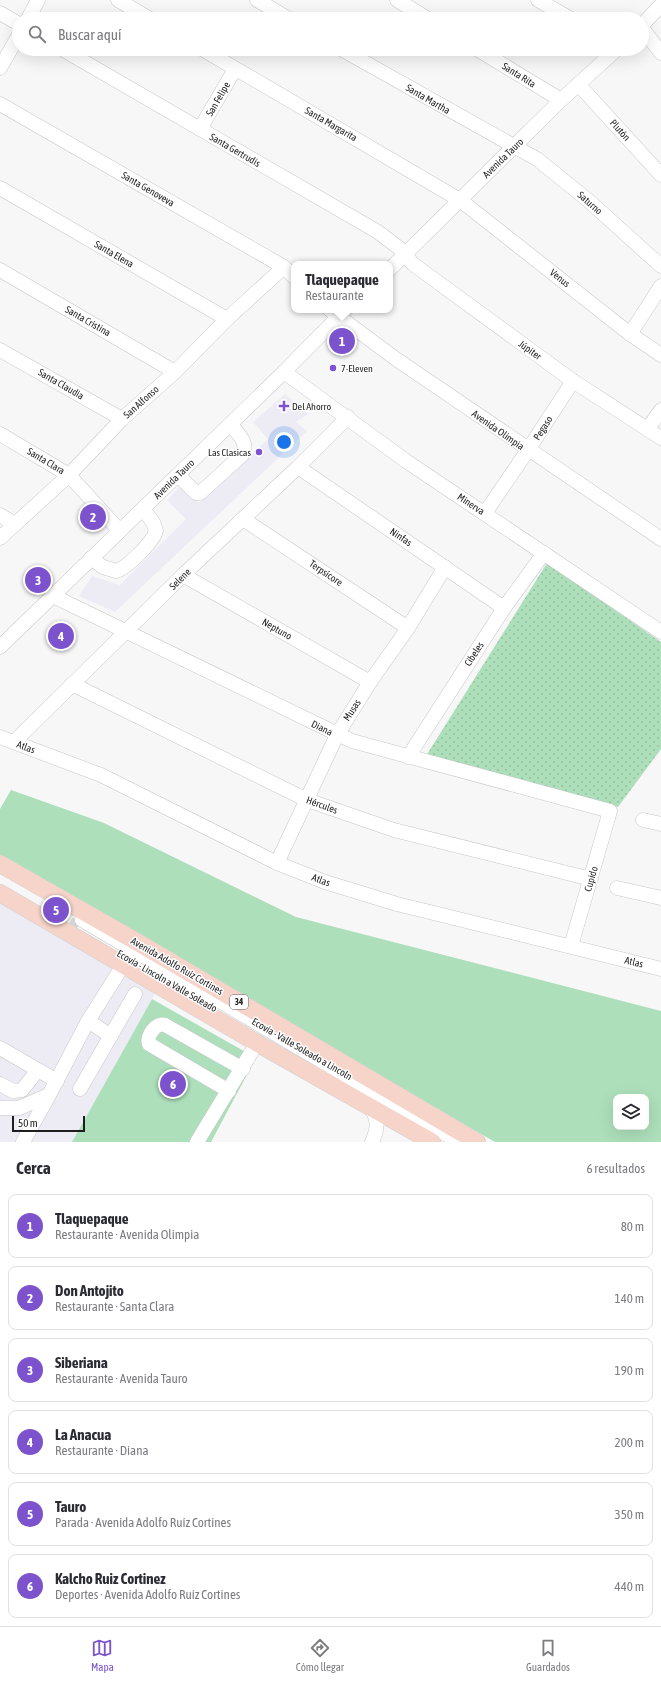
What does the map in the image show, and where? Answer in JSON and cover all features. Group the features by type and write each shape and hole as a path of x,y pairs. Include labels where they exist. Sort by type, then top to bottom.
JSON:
{"main road":[{"name":"Avenida Adolfo Ruíz Cortines","path":"0,864 257,1043 436,1142"},
{"name":"Avenida Adolfo Ruíz Cortines","path":"0,893 130,954 476,1142"}],"street":[{"path":"32,12 38,0"},
{"path":"118,0 138,12"},
{"path":"257,0 278,12"},
{"path":"397,0 417,12"},
{"path":"538,0 559,12"},
{"path":"649,19 661,5"},
{"path":"0,13 12,20"},
{"path":"649,37 661,53"},
{"path":"0,68 12,47"},
{"name":"Santa Gertrudis","path":"74,56 378,232 405,255"},
{"name":"Santa Margarita","path":"214,56 460,200"},
{"name":"Santa Martha","path":"353,56 487,132 515,146"},
{"name":"Santa Rita","path":"489,56 561,100"},
{"name":"Avenida Tauro","path":"393,266 561,100 609,56"},
{"name":"San Felipe","path":"200,129 235,69"},
{"name":"Plutón","path":"578,84 661,175"},
{"name":"Santa Genoveva","path":"0,104 289,272"},
{"name":"Saturno","path":"515,146 526,151 553,171 661,266"},
{"name":"Santa Elena","path":"0,188 228,319"},
{"name":"Venus","path":"460,200 630,334 661,355"},
{"name":"Júpiter","path":"405,255 413,264 573,381 648,428 661,438"},
{"name":"Santa Cristina","path":"0,270 175,372"},
{"name":"San Alfonso","path":"0,538 69,475 122,419 175,372 228,319 289,272"},
{"path":"630,334 661,286"},
{"name":"Avenida Tauro","path":"0,647 119,530 143,509 284,372 337,313"},
{"name":"Avenida Olimpia","path":"339,313 528,450 661,539"},
{"name":"Santa Claudia","path":"0,350 122,419"},
{"name":"Minerva","path":"284,372 348,417 406,461 661,632"},
{"name":"Pegaso","path":"485,513 573,381"},
{"path":"648,428 661,410"},
{"name":"Selene","path":"14,742 183,575 298,467 348,417"},
{"path":"178,475 196,493 200,493 242,455 245,445 230,424"},
{"name":"Santa Clara","path":"0,434 69,475 119,530"},
{"name":"Ninfas","path":"298,467 504,608"},
{"path":"91,558 106,569 116,571 126,565 140,552 153,537 156,531 153,522 143,509"},
{"path":"0,515 15,524"},
{"name":"Terpsícore","path":"243,518 408,628"},
{"name":"Cibeles","path":"408,757 504,608 544,553"},
{"name":"Musas","path":"277,863 336,734 408,628 445,567"},
{"name":"Neptuno","path":"183,575 370,682"},
{"name":"Diana","path":"53,596 352,741 610,811"},
{"name":"Hércules","path":"72,684 307,800 394,830 590,879"},
{"name":"Atlas","path":"0,737 101,775 277,863 350,891 661,969"},
{"name":"Cupido","path":"571,946 610,811"},
{"path":"643,820 661,824"},
{"path":"0,873 32,897 0,884"},
{"path":"617,888 661,898"},
{"name":"Ecovía - Valle Soleado a Lincoln","path":"79,924 459,1142"},
{"path":"23,1142 88,1021 130,954"},
{"name":"Ecovía - Lincoln a Valle Soleado","path":"130,954 436,1142"},
{"path":"80,1089 135,994"},
{"path":"88,1021 112,1036"},
{"path":"229,1091 149,1044 148,1040 155,1026 158,1024 165,1025 243,1069"},
{"path":"198,1142 243,1069 257,1043"},
{"path":"0,1048 57,1081"},
{"path":"0,1084 13,1090 22,1090 38,1070"},
{"path":"0,1108 19,1108 49,1095"},
{"path":"369,1105 376,1115 377,1122 377,1129 372,1142"},
{"path":"413,1142 420,1140 436,1142"}],"shaded area":[{"path":"285,394 308,414 296,422 307,431 115,612 79,596 92,576 120,585 186,519 167,500 180,486 199,503 268,439 253,422"},
{"path":"0,899 157,990 72,1142 0,1142"}],"green space":[{"path":"547,563 661,642 661,749 618,807 426,756"},
{"path":"11,790 104,823 296,917 661,1011 661,1142 495,1142 0,856 0,809"},
{"path":"152,999 256,1058 211,1142 72,1142"}],"tunnel":[{"path":"51,913 77,928"}],"place":[{"name":"Tlaquepaque","path":"342,341"},
{"name":"7-Eleven","path":"333,368"},
{"name":"Del Ahorro","path":"284,406"},
{"name":"Las Clasicas","path":"259,452"},
{"name":"Don Antojito","path":"93,517"},
{"name":"Siberiana","path":"38,580"},
{"name":"La Anacua","path":"61,636"},
{"name":"Tauro","path":"56,910"},
{"name":"Kalcho Ruiz Cortinez","path":"173,1084"}]}
